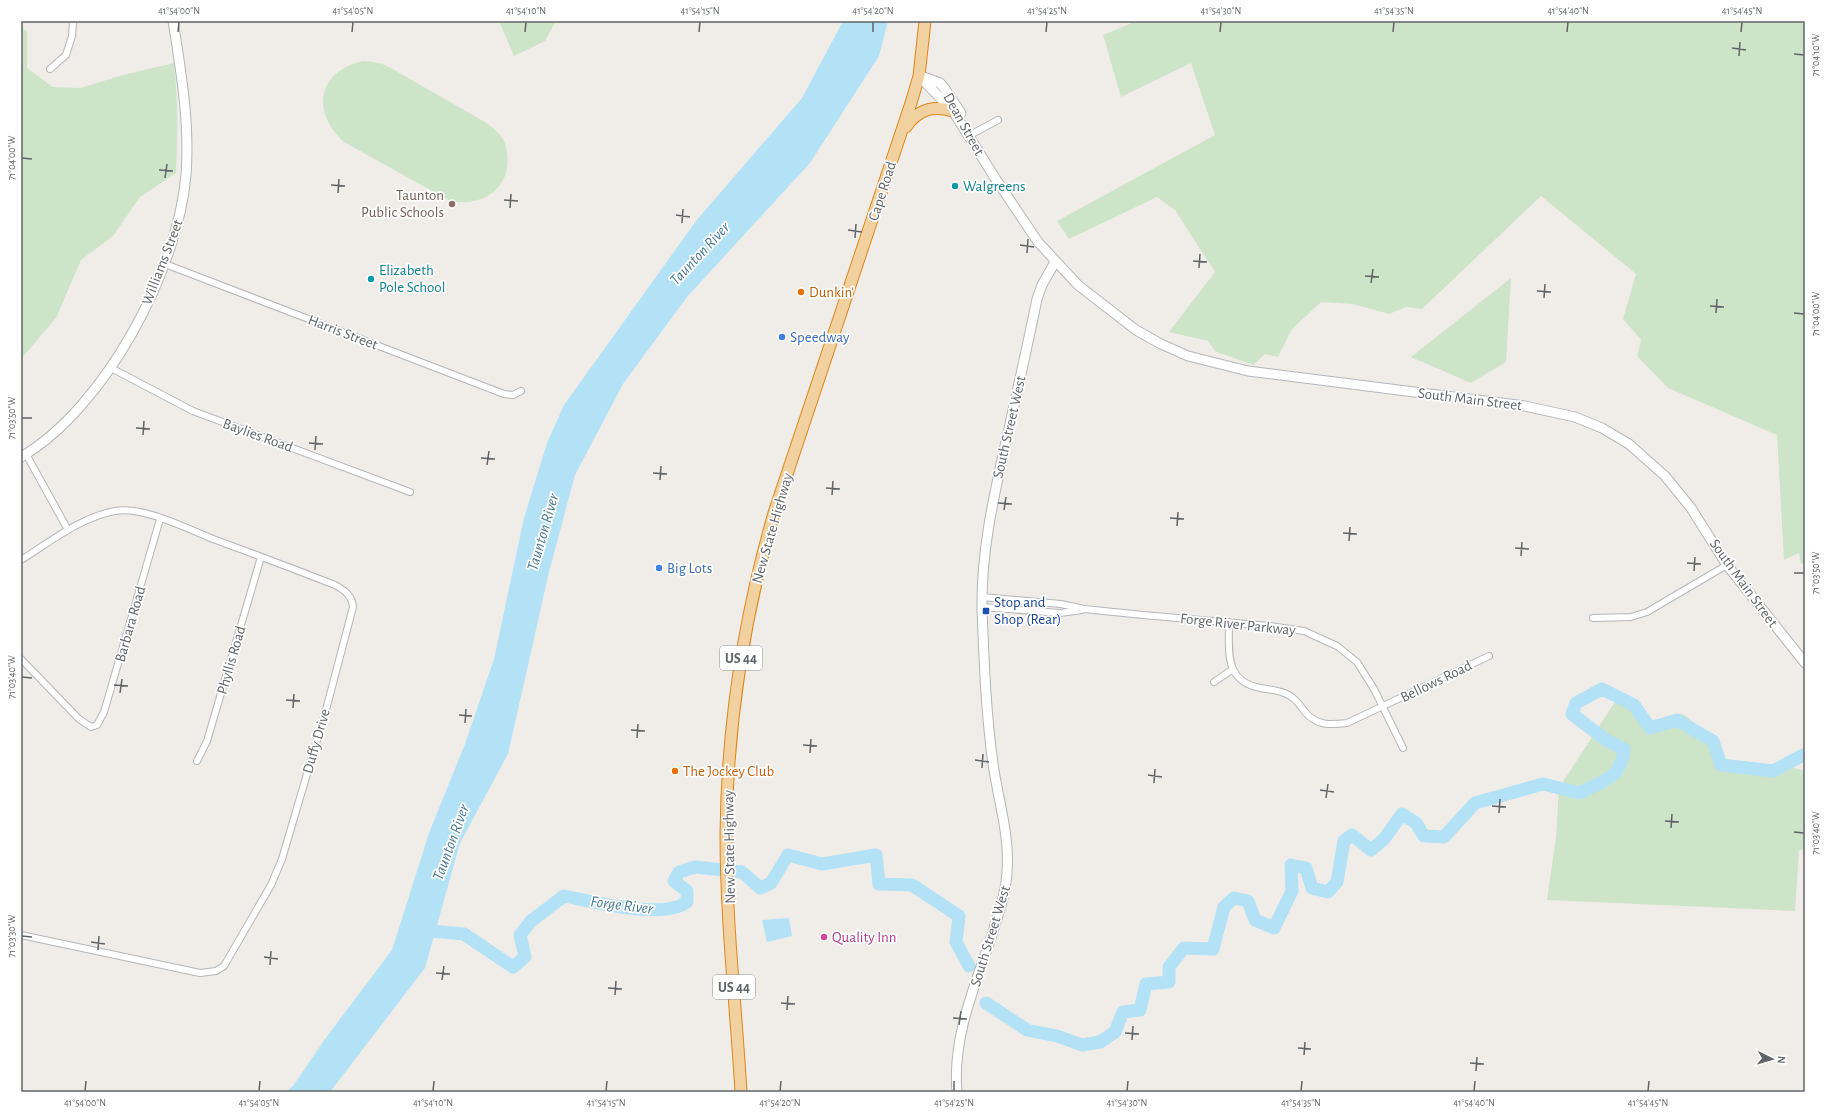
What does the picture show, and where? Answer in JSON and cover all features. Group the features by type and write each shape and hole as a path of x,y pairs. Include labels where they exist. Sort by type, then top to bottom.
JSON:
{"highway":[{"name":"US 44","path":"919,76 925,21"},
{"name":"Cape Road","path":"821,374 919,76"},
{"path":"900,136 911,119 922,111 938,108 953,111"},
{"name":"New State Highway","path":"741,1092 726,858 730,757 744,642 759,569 774,512 821,374"}],"street":[{"path":"50,69 66,56 72,36 73,21"},
{"name":"Williams Street","path":"23,455 72,414 111,368 131,334 165,264 181,212 187,155 183,98 173,21"},
{"name":"Dean Street","path":"919,76 953,111 986,165 1038,242 1055,262"},
{"name":"Dean Street","path":"919,76 940,83 945,88 972,134 986,165"},
{"path":"972,134 998,120"},
{"name":"South Main Street","path":"1055,262 1092,296 1119,318 1148,338 1188,356 1248,371 1525,406 1575,417 1602,428 1629,444 1666,476 1691,508 1727,565 1805,663"},
{"name":"South Street West","path":"957,1092 957,1063 962,1030 1001,904 1008,867 1005,830 989,726 982,607 985,545 991,506 1037,299 1042,285 1055,262"},
{"name":"Harris Street","path":"165,264 504,394 513,395 521,391"},
{"name":"Baylies Road","path":"111,368 193,411 410,492"},
{"path":"23,455 68,530"},
{"name":"Duffy Drive","path":"21,560 68,530 104,514 120,510 139,512 335,585 348,594 353,607 327,706 282,859 271,885 230,957 220,969 211,973 200,973 21,935"},
{"name":"Barbara Road","path":"21,659 86,726 95,726 100,722 160,519"},
{"name":"Phyllis Road","path":"197,761 207,741 261,557"},
{"path":"1593,618 1631,617 1647,612 1727,565"},
{"name":"Forge River Parkway","path":"982,597 1061,604 1084,610 1229,622 1299,630 1337,646 1357,662 1374,689 1403,748"},
{"name":"Forge River Parkway","path":"982,607 1060,613 1084,610"},
{"path":"1214,682 1233,669 1228,658 1229,622"},
{"name":"Bellows Road","path":"1233,669 1244,682 1255,687 1280,692 1294,698 1312,720 1321,724 1347,723 1489,656"}],"green space":[{"path":"499,21 556,21 545,41 514,56"},
{"path":"1132,21 1805,21 1805,563 1801,564 1799,553 1784,560 1777,435 1668,388 1637,356 1641,340 1623,319 1636,274 1541,196 1422,309 1406,307 1389,314 1353,304 1321,302 1292,329 1278,357 1265,354 1253,365 1215,351 1208,341 1169,332 1215,272 1175,210 1157,197 1069,239 1057,221 1215,135 1191,63 1121,97 1103,35 1132,23"},
{"path":"21,27 27,31 27,68 53,87 80,88 123,75 174,63 177,132 176,173 140,197 113,236 81,260 56,318 21,359"},
{"path":"364,61 380,63 389,67 485,122 496,130 504,141 508,162 504,178 499,186 486,197 477,200 469,202 450,201 344,142 333,130 326,118 323,106 324,94 328,83 337,73 349,66"},
{"path":"1511,278 1506,362 1471,383 1411,357"},
{"path":"1618,697 1629,700 1646,723 1650,724 1675,714 1682,714 1689,718 1694,724 1717,736 1719,759 1722,761 1766,769 1770,769 1780,764 1805,771 1805,850 1799,850 1795,911 1547,900 1556,837 1559,788"}],"water":[{"name":"Taunton River","path":"843,21 888,21 879,56 810,163 687,297 623,384 575,475 549,572 508,754 460,843 425,968 330,1092 286,1092 293,1086 325,1039 392,950 429,833 465,744 494,659 524,518 547,443 564,405 696,221 802,98"},
{"path":"789,918 792,936 767,942 762,920"}],"waterway":[{"name":"Forge River","path":"986,1003 1027,1030 1057,1036 1082,1045 1100,1042 1115,1032 1123,1012 1140,1010 1146,984 1169,982 1169,967 1184,948 1213,949 1224,907 1234,898 1248,901 1255,920 1274,928 1292,891 1291,865 1306,868 1312,888 1328,892 1337,882 1344,841 1352,835 1371,850 1384,839 1402,814 1416,823 1424,836 1444,837 1475,803 1543,784 1580,793 1610,777 1619,767 1624,749 1606,740 1572,714 1576,703 1602,689 1634,705 1650,728 1677,720 1713,741 1721,765 1773,771 1805,754"},
{"name":"Forge River","path":"420,930 464,934 513,967 525,957 520,935 531,921 564,896 627,908 661,910 676,907 687,902 687,891 674,881 679,872 695,867 742,872 760,888 771,883 788,855 822,864 876,855 879,884 912,885 959,916 956,942 969,966"}],"place":[{"name":"Walgreens","path":"955,186"},
{"name":"Taunton Public Schools","path":"452,204"},
{"name":"Elizabeth Pole School","path":"371,279"},
{"name":"Dunkin'","path":"801,292"},
{"name":"Speedway","path":"782,337"},
{"name":"Big Lots","path":"659,568"},
{"name":"Stop and Shop (Rear)","path":"986,611"},
{"name":"The Jockey Club","path":"675,771"},
{"name":"Quality Inn","path":"824,937"}]}
